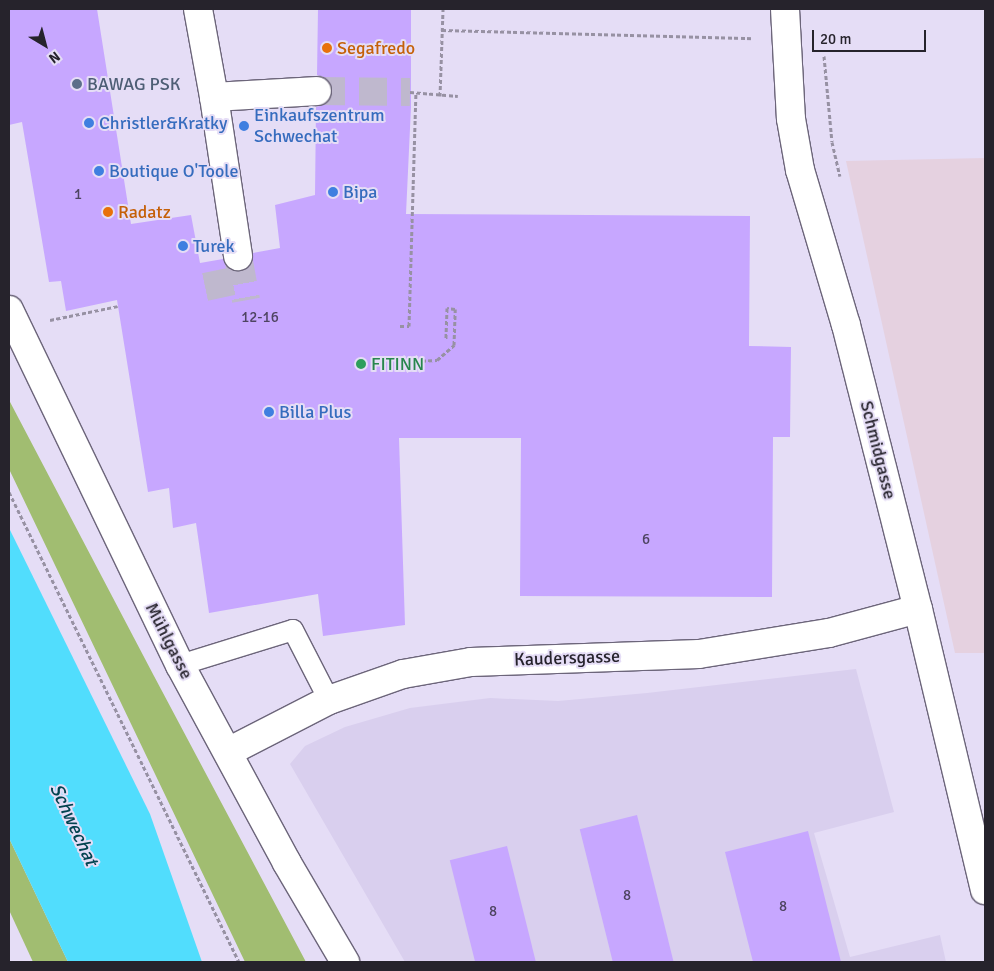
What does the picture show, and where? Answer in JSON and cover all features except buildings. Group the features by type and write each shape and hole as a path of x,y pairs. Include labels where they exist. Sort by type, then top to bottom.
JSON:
{"street":[{"path":"198,9 214,97 238,256"},
{"name":"Schmidgasse","path":"785,9 791,119 800,170 846,325 918,609 985,890"},
{"path":"214,97 317,91"},
{"name":"Mühlgasse","path":"13,318 180,664 288,863 345,962"},
{"name":"Kaudersgasse","path":"228,752 329,700 403,674 471,662 699,654 830,632 918,609"}],"lane":[{"path":"180,664 293,630 329,700"}],"path":[{"path":"440,96 443,9"},
{"path":"442,30 755,38"},
{"path":"410,92 458,96"},
{"path":"400,326 409,326 416,93"},
{"path":"13,318 118,306"},
{"path":"396,362 437,360 454,346 455,308 446,308 446,340"},
{"path":"9,492 239,962"}],"shaded area":[{"path":"985,158 985,653 955,653 846,161"},
{"path":"856,669 894,812 814,833 850,957 940,935 946,962 405,962 290,764 305,746 345,727 410,708 490,698 558,701 647,693"}],"green space":[{"path":"9,400 306,962 245,962 9,469"},
{"path":"9,838 68,962 33,962 9,910"}],"water":[{"name":"Schwechat","path":"9,528 150,814 202,962 68,962 9,838"}],"tunnel":[{"path":"317,91 410,92"},
{"path":"238,256 246,300"},
{"path":"205,287 242,279"}],"place":[{"name":"Segafredo","path":"327,48"},
{"name":"BAWAG PSK","path":"77,84"},
{"name":"Christler&Kratky","path":"89,123"},
{"name":"Einkaufszentrum Schwechat","path":"244,126"},
{"name":"Boutique O'Toole","path":"99,171"},
{"name":"Bipa","path":"333,192"},
{"name":"Radatz","path":"108,212"},
{"name":"Turek","path":"183,246"},
{"name":"FITINN","path":"361,364"},
{"name":"Billa Plus","path":"269,412"}]}
